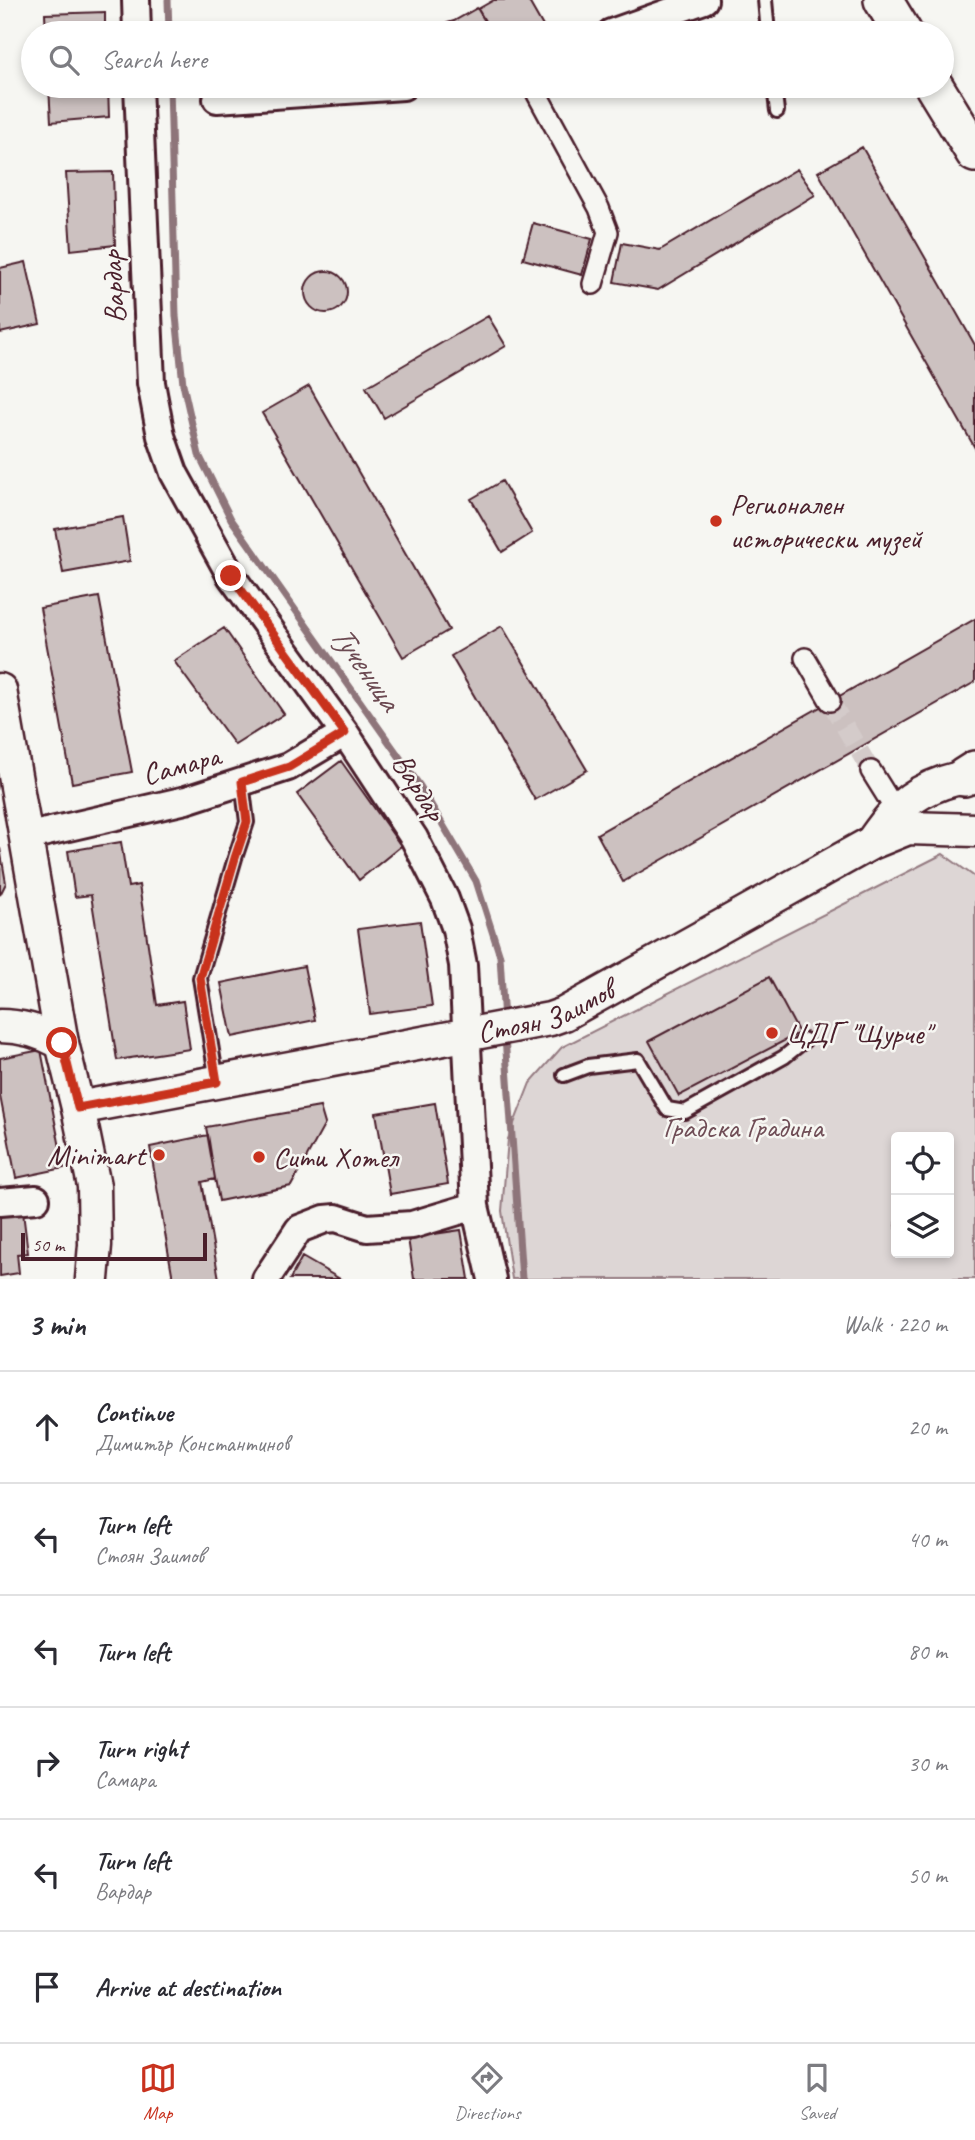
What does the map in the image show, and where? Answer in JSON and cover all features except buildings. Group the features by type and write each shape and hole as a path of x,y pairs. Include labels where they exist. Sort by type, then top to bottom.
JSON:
{"main road":[{"path":"883,0 896,21"},
{"path":"941,98 975,153"}],"street":[{"path":"136,0 137,21"},
{"path":"645,21 704,0"},
{"name":"Вардар","path":"139,98 151,383 162,436 174,473 231,576 345,733 414,838 445,899 456,929 466,1000 478,1033 475,1206 492,1279"},
{"path":"217,99 231,98"},
{"path":"539,98 600,208 608,232 593,284"},
{"path":"805,658 830,701"},
{"path":"0,690 62,1043 94,1186 95,1245 92,1279"},
{"name":"Самара","path":"25,837 186,800 289,767 345,733"},
{"path":"871,771 896,811"},
{"path":"871,843 896,811 922,792 971,775"},
{"name":"Стоян Заимов","path":"78,1108 550,1019 564,1014 871,843 908,828 975,830"},
{"path":"0,1026 29,1029 62,1043"},
{"path":"0,1202 36,1199"},
{"path":"266,1279 299,1228 336,1218 367,1228 412,1225 475,1206"}],"lane":[{"path":"765,0 767,21"},
{"path":"775,98 777,111"},
{"path":"217,1082 200,978 247,822 242,782"},
{"path":"564,1075 588,1066 638,1060 667,1109 685,1112 785,1057 804,1040"}],"green space":[{"name":"Градска Градина","path":"943,854 975,877 975,1279 512,1279 502,1211 508,1139 530,1083 562,1047"}],"waterway":[{"name":"Тученица","path":"168,0 169,21"},
{"name":"Тученица","path":"170,98 176,316 183,384 199,455 231,519 420,786 476,881 500,956 504,1021"},
{"name":"Тученица","path":"505,1037 522,1279"}],"tunnel":[{"path":"830,701 871,771"}],"place":[{"name":"Регионален исторически музей","path":"716,521"},
{"name":"ЦДГ \"Щурче\"","path":"772,1033"},
{"name":"Minimart","path":"159,1155"},
{"name":"Сити Хотел","path":"259,1157"}],"route":[{"path":"62,1043 78,1108 217,1082 200,978 247,822 242,782 289,767 345,733 231,576"}]}
